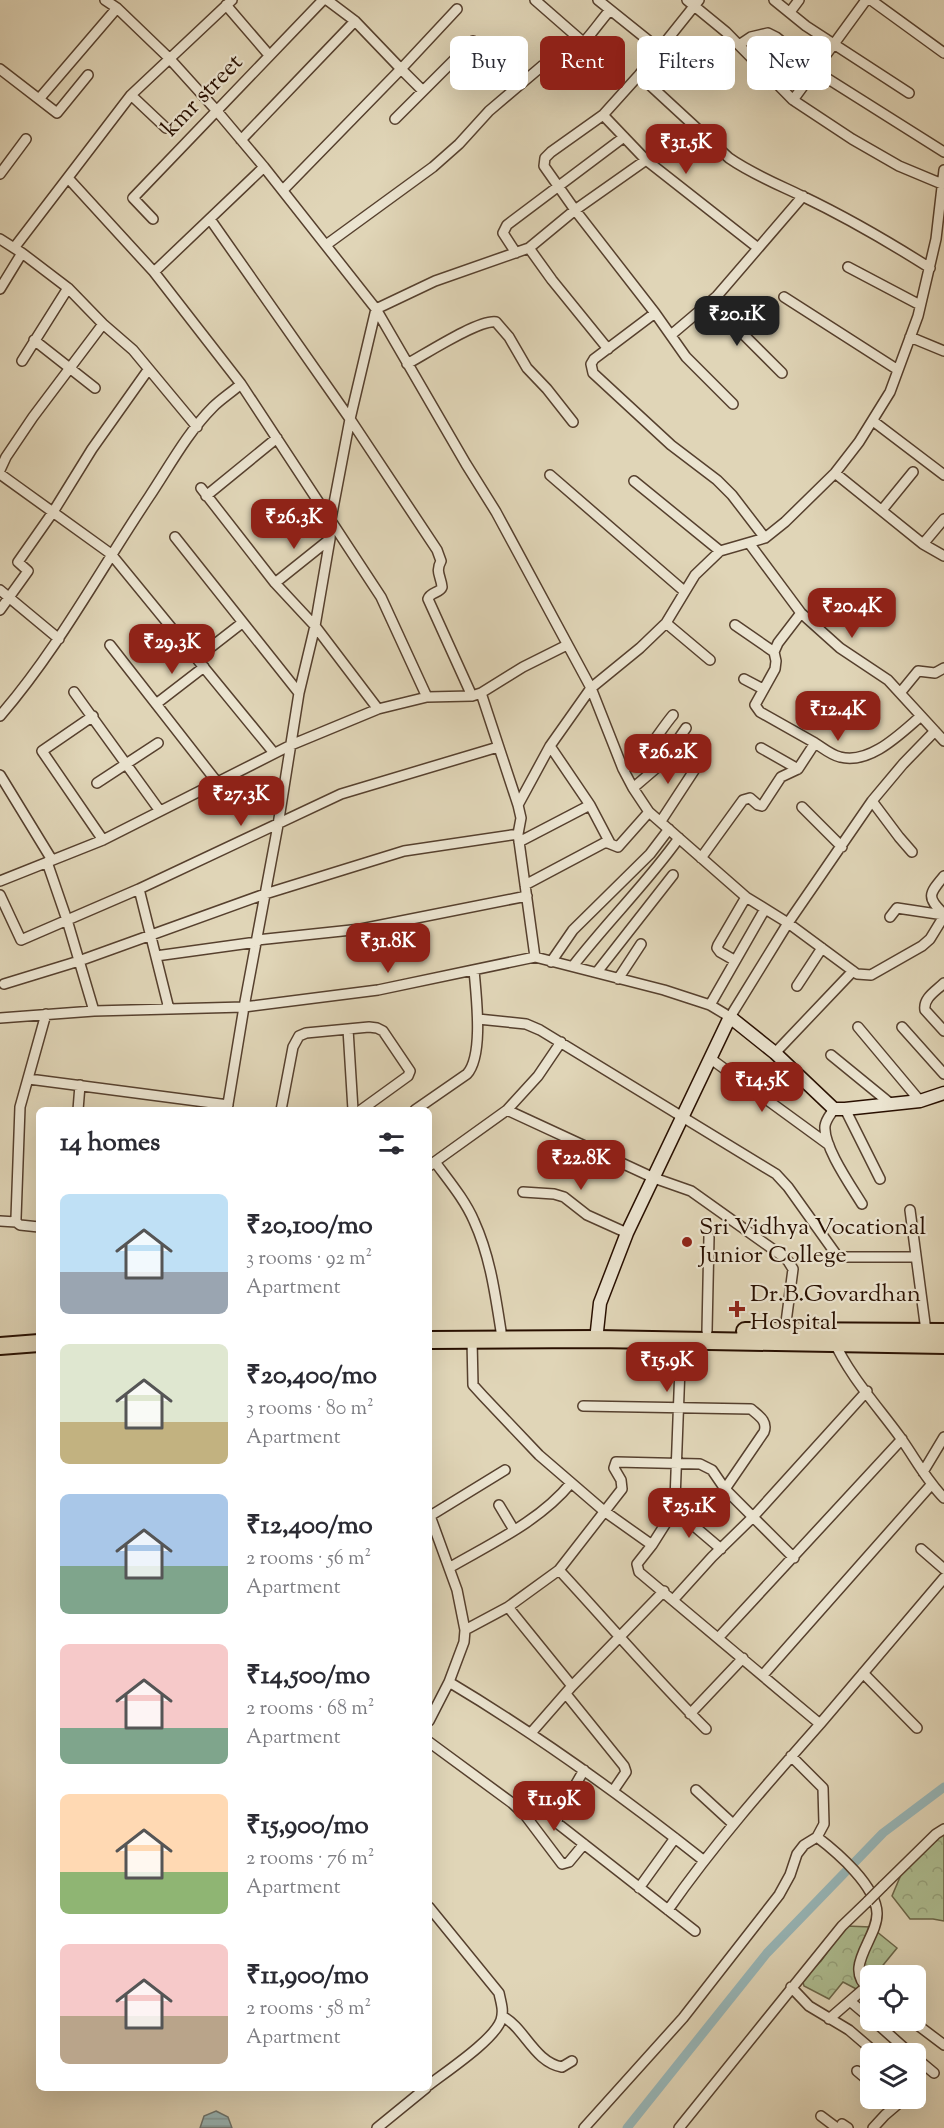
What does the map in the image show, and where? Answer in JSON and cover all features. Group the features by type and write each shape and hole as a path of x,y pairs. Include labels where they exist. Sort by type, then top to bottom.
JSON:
{"highway":[{"path":"432,1331 785,1330 833,1337 944,1345"},
{"path":"432,1340 681,1340 944,1332"},
{"path":"0,1337 36,1335"},
{"path":"0,1346 36,1343"}],"street":[{"name":"kmr street","path":"153,219 133,198 323,0"},
{"path":"327,0 355,21 423,91"},
{"path":"535,0 576,36"},
{"path":"598,0 643,36"},
{"path":"774,0 834,45 909,93"},
{"path":"790,12 799,0"},
{"path":"831,48 866,0"},
{"path":"872,0 944,53"},
{"path":"0,289 18,250 68,178 131,95 229,2 269,55"},
{"path":"669,36 693,2 793,100 890,161 942,184"},
{"path":"39,99 111,3 170,57 216,110 283,190 376,309 496,512 591,688 623,769 649,812 746,897 788,923 853,971 864,975 871,975 909,955 930,939 944,915"},
{"path":"283,190 457,9"},
{"path":"588,36 610,10"},
{"path":"241,140 355,21"},
{"path":"755,36 768,33 774,36"},
{"path":"739,45 747,40"},
{"path":"395,119 450,64"},
{"path":"326,246 433,167 459,144 489,111 540,68"},
{"path":"0,69 57,113 88,75"},
{"path":"637,77 603,115 545,158 544,166 686,357 733,404"},
{"path":"831,79 944,152"},
{"path":"655,90 729,158 763,178 803,196 874,234 930,268"},
{"path":"793,100 800,90"},
{"path":"131,95 166,128"},
{"path":"603,115 646,160 758,248"},
{"path":"516,253 503,233 507,225 624,137"},
{"path":"0,174 26,139"},
{"path":"376,309 435,281 529,248 575,210 646,160"},
{"path":"154,272 264,167"},
{"path":"518,805 550,747 591,688 666,624 695,575 720,550 765,538 785,522 835,473 873,421 890,392 940,241 944,170"},
{"path":"68,178 154,272 241,384 381,597 427,697"},
{"path":"671,335 711,302 803,196"},
{"path":"210,219 350,420 440,556 438,573 442,586 428,599 476,694 498,747 518,805 520,818 518,838 535,957"},
{"path":"0,239 68,288 103,324 134,350 148,370 197,427"},
{"path":"529,248 608,349"},
{"path":"848,267 920,305"},
{"path":"22,361 68,288"},
{"path":"784,297 898,370"},
{"path":"711,302 782,373"},
{"path":"227,1107 278,825 299,693 315,626 330,539 331,519 350,420 376,309"},
{"path":"655,313 594,359 591,364 593,373 671,445 717,480 732,495 765,538"},
{"path":"407,364 464,332 490,321 496,322 509,337 527,368 573,422"},
{"path":"103,324 69,367 6,457 0,472 111,554 274,753"},
{"path":"910,337 944,351"},
{"path":"34,340 96,388"},
{"path":"0,610 28,571 18,562 53,512 92,448 148,370"},
{"path":"0,716 27,685 59,639 111,554 187,439 213,407 241,384"},
{"path":"873,421 944,475"},
{"path":"277,438 203,492 275,583 315,626 378,709"},
{"path":"882,510 913,472"},
{"path":"835,473 923,544 944,556"},
{"path":"550,476 684,591"},
{"path":"634,481 720,550"},
{"path":"923,544 944,519"},
{"path":"175,537 299,693"},
{"path":"275,583 330,539"},
{"path":"749,543 801,613 840,648 888,680 944,741"},
{"path":"0,590 59,639"},
{"path":"801,613 778,643 774,652 775,669 755,705 757,709 843,758 863,755 884,745 921,716"},
{"path":"197,658 242,622"},
{"path":"666,624 710,660"},
{"path":"735,625 774,652"},
{"path":"110,645 217,782"},
{"path":"0,881 103,840 291,745 378,709 427,697 476,694 567,645"},
{"path":"156,704 204,667"},
{"path":"900,693 918,671 935,673 944,668"},
{"path":"744,679 763,689"},
{"path":"74,692 160,811"},
{"path":"623,769 634,764 643,755 673,715"},
{"path":"93,716 42,751 103,840"},
{"path":"633,788 661,764 686,728"},
{"path":"597,1331 600,1303 627,1233 730,1017 788,923 872,801 935,731"},
{"path":"97,783 158,743"},
{"path":"701,858 743,800 750,798 762,806 777,782 798,769 815,743"},
{"path":"0,895 21,940 139,889 341,794 498,747"},
{"path":"550,747 590,806 610,843"},
{"path":"761,748 798,769"},
{"path":"660,821 699,763"},
{"path":"0,775 49,861 94,1011"},
{"path":"872,801 912,852"},
{"path":"4,984 79,961 265,894 404,851 518,838 590,806"},
{"path":"802,807 842,846"},
{"path":"525,885 604,843 618,847 649,812"},
{"path":"551,962 573,930 650,854 669,829"},
{"path":"573,966 592,941 659,866 679,838"},
{"path":"597,972 674,875"},
{"path":"944,876 935,887 932,896 933,903 944,915"},
{"path":"139,889 169,1009"},
{"path":"156,956 361,929 526,896"},
{"path":"734,960 720,952 718,945 746,897"},
{"path":"890,917 897,908 944,915"},
{"path":"710,1005 765,909"},
{"path":"618,978 641,945"},
{"path":"797,986 822,948"},
{"path":"0,1018 94,1011 244,1007 378,990 535,957 664,990 710,1005 730,1017 840,1109 880,1179"},
{"path":"419,1107 471,1069 475,1061 478,1019 474,970"},
{"path":"775,1053 853,971"},
{"path":"944,983 928,999 924,1007 944,1031"},
{"path":"16,1222 20,1107 46,1014"},
{"path":"478,1019 526,1024 540,1030 756,1160 776,1174 788,1187 838,1257 916,1257"},
{"path":"282,1107 296,1040 306,1034 369,1027 384,1031 409,1066 410,1071 408,1076 365,1107"},
{"path":"858,1027 920,1101"},
{"path":"902,1027 944,1074"},
{"path":"348,1029 353,1107"},
{"path":"501,1331 486,1251 473,1219 432,1164 507,1110 538,1076 561,1042"},
{"path":"831,1054 891,1104"},
{"path":"711,1059 829,1145"},
{"path":"29,1079 216,1107"},
{"path":"78,1107 80,1085"},
{"path":"862,1204 829,1145 825,1128 827,1121 840,1109 920,1101 944,1093"},
{"path":"507,1110 654,1178 691,1191 788,1261 793,1269 785,1330"},
{"path":"523,1192 564,1197 587,1215 627,1233"},
{"path":"910,1210 926,1332"},
{"path":"0,1221 36,1227"},
{"path":"707,1331 708,1237"},
{"path":"833,1337 845,1363 902,1440 931,1485 942,1494"},
{"path":"472,1340 473,1385 539,1455 604,1511 652,1545"},
{"path":"681,1340 674,1509 636,1567 639,1572 674,1599 820,1724"},
{"path":"674,1599 753,1517 867,1391"},
{"path":"583,1406 751,1409 764,1421 766,1427 725,1488"},
{"path":"923,1472 944,1437"},
{"path":"719,1637 902,1440"},
{"path":"465,1630 508,1607 559,1570 622,1489 621,1480 614,1468 616,1462 705,1466 712,1470 725,1488 794,1558"},
{"path":"432,1513 505,1470"},
{"path":"449,1568 546,1509 571,1483"},
{"path":"763,1675 931,1485"},
{"path":"499,1505 514,1530"},
{"path":"674,1509 720,1549"},
{"path":"432,1523 457,1590 465,1630 464,1642 449,1682 432,1715"},
{"path":"921,1549 944,1569"},
{"path":"559,1570 706,1730"},
{"path":"668,1910 703,1860 944,1578"},
{"path":"531,1733 620,1635 664,1591"},
{"path":"508,1607 624,1766 626,1772 613,1791"},
{"path":"690,1714 743,1658"},
{"path":"863,1673 917,1728"},
{"path":"449,1682 531,1733 584,1770 703,1860"},
{"path":"432,1744 512,1803 525,1815 562,1864 569,1862 584,1844"},
{"path":"584,2128 697,2000 779,1895 790,1875 797,1854 804,1845 817,1837 824,1824 823,1788 791,1756"},
{"path":"584,1770 556,1819 560,1826 694,1931"},
{"path":"696,1790 733,1824"},
{"path":"679,2128 842,1926 936,1834 944,1829"},
{"path":"817,1837 867,1886 875,1900 877,1914 859,1965 860,1979"},
{"path":"639,1888 675,1838"},
{"path":"432,1911 499,1993 503,2009 493,2034 432,2083"},
{"path":"791,1988 809,2006 849,2030 864,2043"},
{"path":"829,2019 860,1995"},
{"path":"851,2002 860,2010"},
{"path":"502,2016 511,2021 540,2055 554,2066 562,2067 572,2061"},
{"path":"885,2031 898,2043"},
{"path":"926,2031 944,2045"},
{"path":"926,2066 934,2073"},
{"path":"377,2128 422,2091"},
{"path":"873,2128 889,2109"},
{"path":"821,2116 842,2127"}],"green space":[{"path":"944,1833 944,1921 910,1919 892,1896 903,1870"},
{"path":"846,1926 871,1927 897,1948 883,1965 860,1965 860,1991 843,1982 829,1999 804,1986 802,1979 821,1961"}],"water":[{"path":"216,2111 228,2117 232,2128 200,2128 204,2116"}],"waterway":[{"path":"627,2128 767,1953 883,1833 944,1787"}],"place":[{"name":"Sri Vidhya Vocational Junior College","path":"687,1242"},
{"name":"Dr.B.Govardhan Hospital","path":"737,1309"}]}
